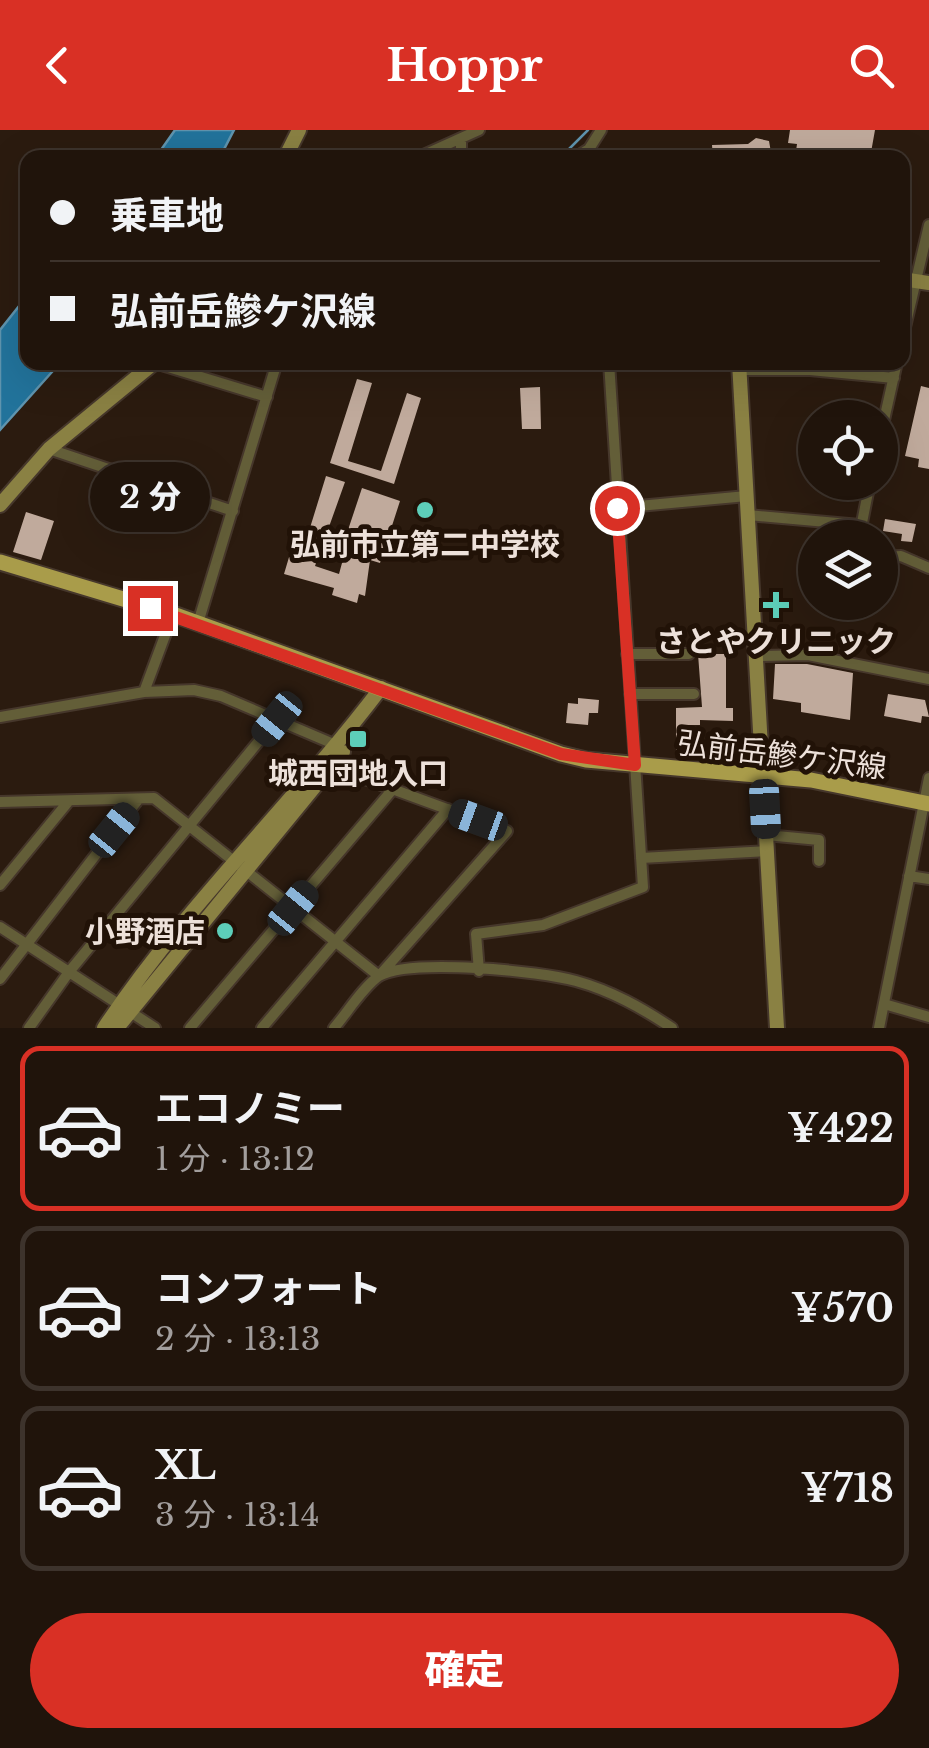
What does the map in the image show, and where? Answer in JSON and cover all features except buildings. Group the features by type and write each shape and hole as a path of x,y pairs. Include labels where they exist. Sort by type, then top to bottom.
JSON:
{"main road":[{"name":"弘前岳鰺ケ沢線","path":"0,562 173,614 561,754 635,765 763,775 859,788 926,803"}],"street":[{"path":"436,150 480,130"},
{"path":"461,139 461,150"},
{"path":"910,306 929,225"},
{"path":"0,505 49,449 146,370"},
{"path":"177,370 267,398"},
{"path":"198,623 275,370"},
{"path":"479,971 476,934 542,925 643,886 609,370"},
{"path":"739,370 777,1028"},
{"path":"810,370 894,378"},
{"path":"889,400 896,370"},
{"path":"49,449 233,511"},
{"path":"617,508 746,496"},
{"path":"748,515 798,522"},
{"path":"898,556 929,568"},
{"path":"144,692 173,614"},
{"path":"627,654 689,654"},
{"path":"756,656 808,655 929,679"},
{"path":"104,1028 240,867 381,688"},
{"path":"240,867 332,767 373,709 381,688"},
{"path":"0,716 144,692 208,693 336,746"},
{"path":"630,694 694,694"},
{"path":"30,1028 70,972 277,719"},
{"path":"332,767 507,830 334,1028"},
{"path":"878,1028 929,778"},
{"path":"190,1028 393,789"},
{"path":"0,802 154,798 380,976 436,966 575,981 634,1002 672,1028"},
{"path":"0,978 138,800"},
{"path":"0,885 68,802"},
{"path":"262,1028 448,809"},
{"path":"766,835 820,840 819,861"},
{"path":"641,858 767,852"},
{"path":"909,876 929,880"},
{"path":"0,927 154,1028"},
{"path":"884,1004 929,1016"},
{"path":"116,1028 124,1008"}],"water":[{"path":"175,130 234,130 224,150 161,150"},
{"path":"20,305 20,370 54,370 0,430 0,330"}],"waterway":[{"path":"568,150 588,130"}],"place":[{"name":"弘前市立第二中学校","path":"425,510"},
{"name":"さとやクリニック","path":"776,605"},
{"name":"城西団地入口","path":"358,739"},
{"name":"小野酒店","path":"225,931"}],"route":[{"path":"150,608 561,754 635,765 617,508"}]}
